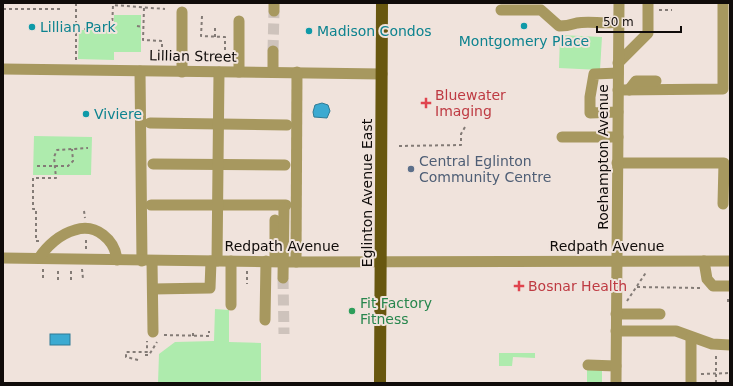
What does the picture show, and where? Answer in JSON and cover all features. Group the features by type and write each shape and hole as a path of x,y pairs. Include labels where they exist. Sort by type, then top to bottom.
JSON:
{"main road":[{"name":"Eglinton Avenue East","path":"380,383 382,261 382,3"}],"street":[{"name":"Roehampton Avenue","path":"616,383 618,112 623,90 618,68 619,3"},
{"path":"618,112 590,113 590,97 594,74 618,68 648,33 648,3"},
{"path":"623,90 723,89 723,3"},
{"path":"502,10 541,10 559,26 572,26 577,23 606,24 619,22"},
{"path":"182,12 182,72"},
{"path":"239,21 239,72"},
{"path":"273,51 273,72"},
{"name":"Lillian Street","path":"3,69 382,74"},
{"path":"140,71 147,261 153,289 156,335"},
{"path":"153,289 210,288 214,261 218,205 218,72"},
{"path":"296,72 296,262"},
{"path":"623,90 636,81 656,81"},
{"path":"150,123 287,125"},
{"path":"562,138 618,137"},
{"path":"153,164 218,163 285,165"},
{"path":"617,163 724,163 723,204"},
{"path":"151,205 285,207 265,320"},
{"path":"275,220 275,262 283,278"},
{"path":"41,262 44,250 63,235 76,229 94,230 105,235 116,250 117,260"},
{"name":"Redpath Avenue","path":"3,258 41,262 117,260 275,262 730,261"},
{"path":"231,261 231,305"},
{"path":"704,261 706,279 712,286 730,286"},
{"path":"616,314 660,314"},
{"path":"616,331 676,331 716,344 730,345"},
{"path":"691,337 691,379"},
{"path":"588,365 616,366"}],"path":[{"path":"76,3 76,61"},
{"path":"60,29 112,29 113,5 165,9"},
{"path":"3,8 61,10"},
{"path":"144,8 143,40 162,41 162,62"},
{"path":"202,16 201,36 225,37 225,62"},
{"path":"137,26 143,26"},
{"path":"215,27 215,37"},
{"path":"399,146 461,145 461,134 465,127"},
{"path":"54,241 36,241 36,209 32,209 33,178 56,178 54,157 57,150 64,148 88,148"},
{"path":"37,166 68,166 74,161 72,149"},
{"path":"41,262 43,280"},
{"path":"58,266 58,280"},
{"path":"71,266 71,280"},
{"path":"82,266 83,279"},
{"path":"247,268 247,284"},
{"path":"625,304 648,270"},
{"path":"637,287 706,288"},
{"path":"193,331 193,336"},
{"path":"138,360 126,358 126,352 147,352 147,332 156,335 209,336 209,331"},
{"path":"145,355 149,355 156,335"},
{"path":"716,344 716,383"},
{"path":"691,379 716,373 730,373"}],"green space":[{"path":"114,15 141,15 141,52 114,52 114,60 78,59 79,30 114,30"},
{"path":"560,35 602,37 600,70 559,68"},
{"path":"34,136 92,137 91,175 33,175"},
{"path":"215,309 229,310 229,342 261,343 261,381 158,383 159,354 175,342 214,341"},
{"path":"499,353 535,353 535,358 513,357 512,366 499,366"},
{"path":"587,370 602,370 602,383 587,383"}],"water":[{"path":"322,103 328,105 330,111 327,118 314,117 313,112 315,105"},
{"path":"50,334 70,334 70,345 50,345"}],"tunnel":[{"path":"273,51 274,11"},
{"path":"283,278 284,334"}],"place":[{"name":"Montgomery Place","path":"524,26"},
{"name":"Lillian Park","path":"32,27"},
{"name":"Madison Condos","path":"309,31"},
{"name":"Bluewater Imaging","path":"426,103"},
{"name":"Viviere","path":"86,114"},
{"name":"Central Eglinton Community Centre","path":"411,169"},
{"name":"Bosnar Health","path":"519,286"},
{"name":"Fit Factory Fitness","path":"352,311"}]}
